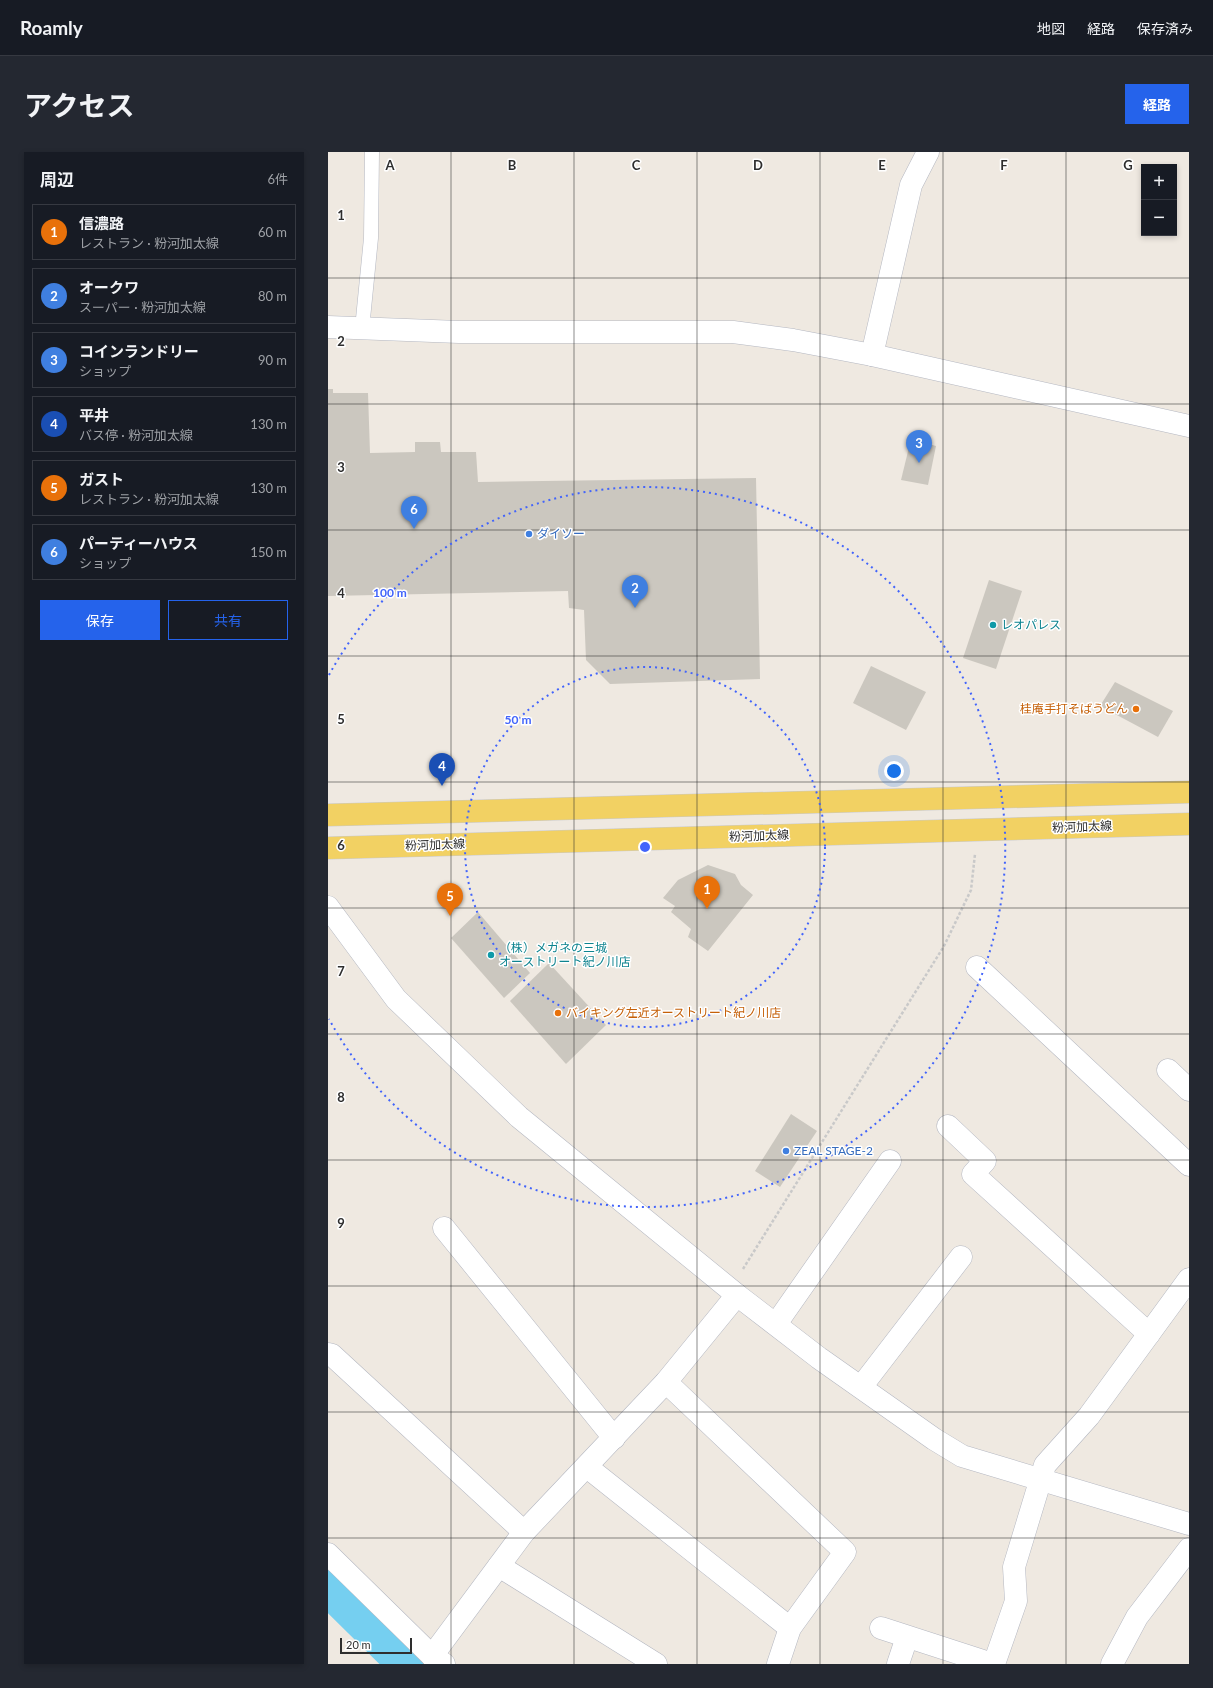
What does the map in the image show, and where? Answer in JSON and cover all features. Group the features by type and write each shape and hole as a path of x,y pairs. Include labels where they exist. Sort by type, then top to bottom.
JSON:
{"main road":[{"path":"328,815 1189,792"},
{"name":"粉河加太線","path":"328,848 1189,824"}],"street":[{"path":"872,355 911,185 928,152"},
{"path":"328,327 459,332 733,332 793,340 872,355 1189,426"},
{"path":"328,907 396,999 519,1117 731,1289 861,1387 934,1439 962,1456 1189,1524"},
{"path":"977,967 1189,1165"},
{"path":"1168,1070 1189,1090"},
{"path":"948,1126 985,1161 974,1174 1149,1334"},
{"path":"776,1324 890,1161"},
{"path":"444,1228 614,1438"},
{"path":"861,1387 961,1257"},
{"path":"328,1554 438,1660 499,1566 524,1532 666,1382 731,1289"},
{"path":"881,1628 993,1664 1016,1601 1014,1567 1041,1480 1044,1465 1089,1416 1149,1334 1186,1290"},
{"path":"328,1354 332,1355 524,1532"},
{"path":"666,1382 845,1552 790,1628 778,1664"},
{"path":"587,1467 790,1628"},
{"path":"1112,1664 1138,1617 1189,1549"},
{"path":"499,1566 656,1664"},
{"path":"898,1664 907,1637"}],"lane":[{"path":"362,329 371,238 372,152"}],"path":[{"path":"731,1289 737,1277 944,946 971,890 975,850"}],"building":[{"path":"328,389 333,389 333,393 368,393 370,453 415,452 415,442 440,442 441,452 476,452 478,482 756,478 760,679 610,684 586,660 584,610 569,608 568,591 328,596"},
{"path":"911,439 936,446 928,485 901,480"},
{"name":"レオパレス","path":"989,580 1022,591 996,669 963,658"},
{"path":"871,666 926,692 906,730 853,703"},
{"name":"桂庵手打そばうどん","path":"1115,682 1173,711 1158,737 1100,706"},
{"path":"708,865 735,874 741,885 753,895 708,951 688,937 691,929 671,912 675,906 663,898 678,880"},
{"name":"（株）メガネの三城 オーストリート紀ノ川店","path":"478,912 530,973 504,998 451,938"},
{"name":"バイキング左近オーストリート紀ノ川店","path":"549,963 606,1025 566,1064 510,1001"},
{"name":"ZEAL STAGE-2","path":"791,1114 817,1131 780,1187 755,1171"}],"waterway":[{"path":"328,1583 410,1664"}],"place":[{"name":"コインランドリー","path":"919,463"},
{"name":"パーティーハウス","path":"414,529"},
{"name":"ダイソー","path":"529,534"},
{"name":"オークワ","path":"635,608"},
{"name":"レオパレス","path":"993,625"},
{"name":"桂庵手打そばうどん","path":"1136,709"},
{"name":"平井","path":"442,786"},
{"name":"信濃路","path":"707,909"},
{"name":"ガスト","path":"450,916"},
{"name":"（株）メガネの三城 オーストリート紀ノ川店","path":"491,955"},
{"name":"バイキング左近オーストリート紀ノ川店","path":"558,1013"},
{"name":"ZEAL STAGE-2","path":"786,1151"}]}
